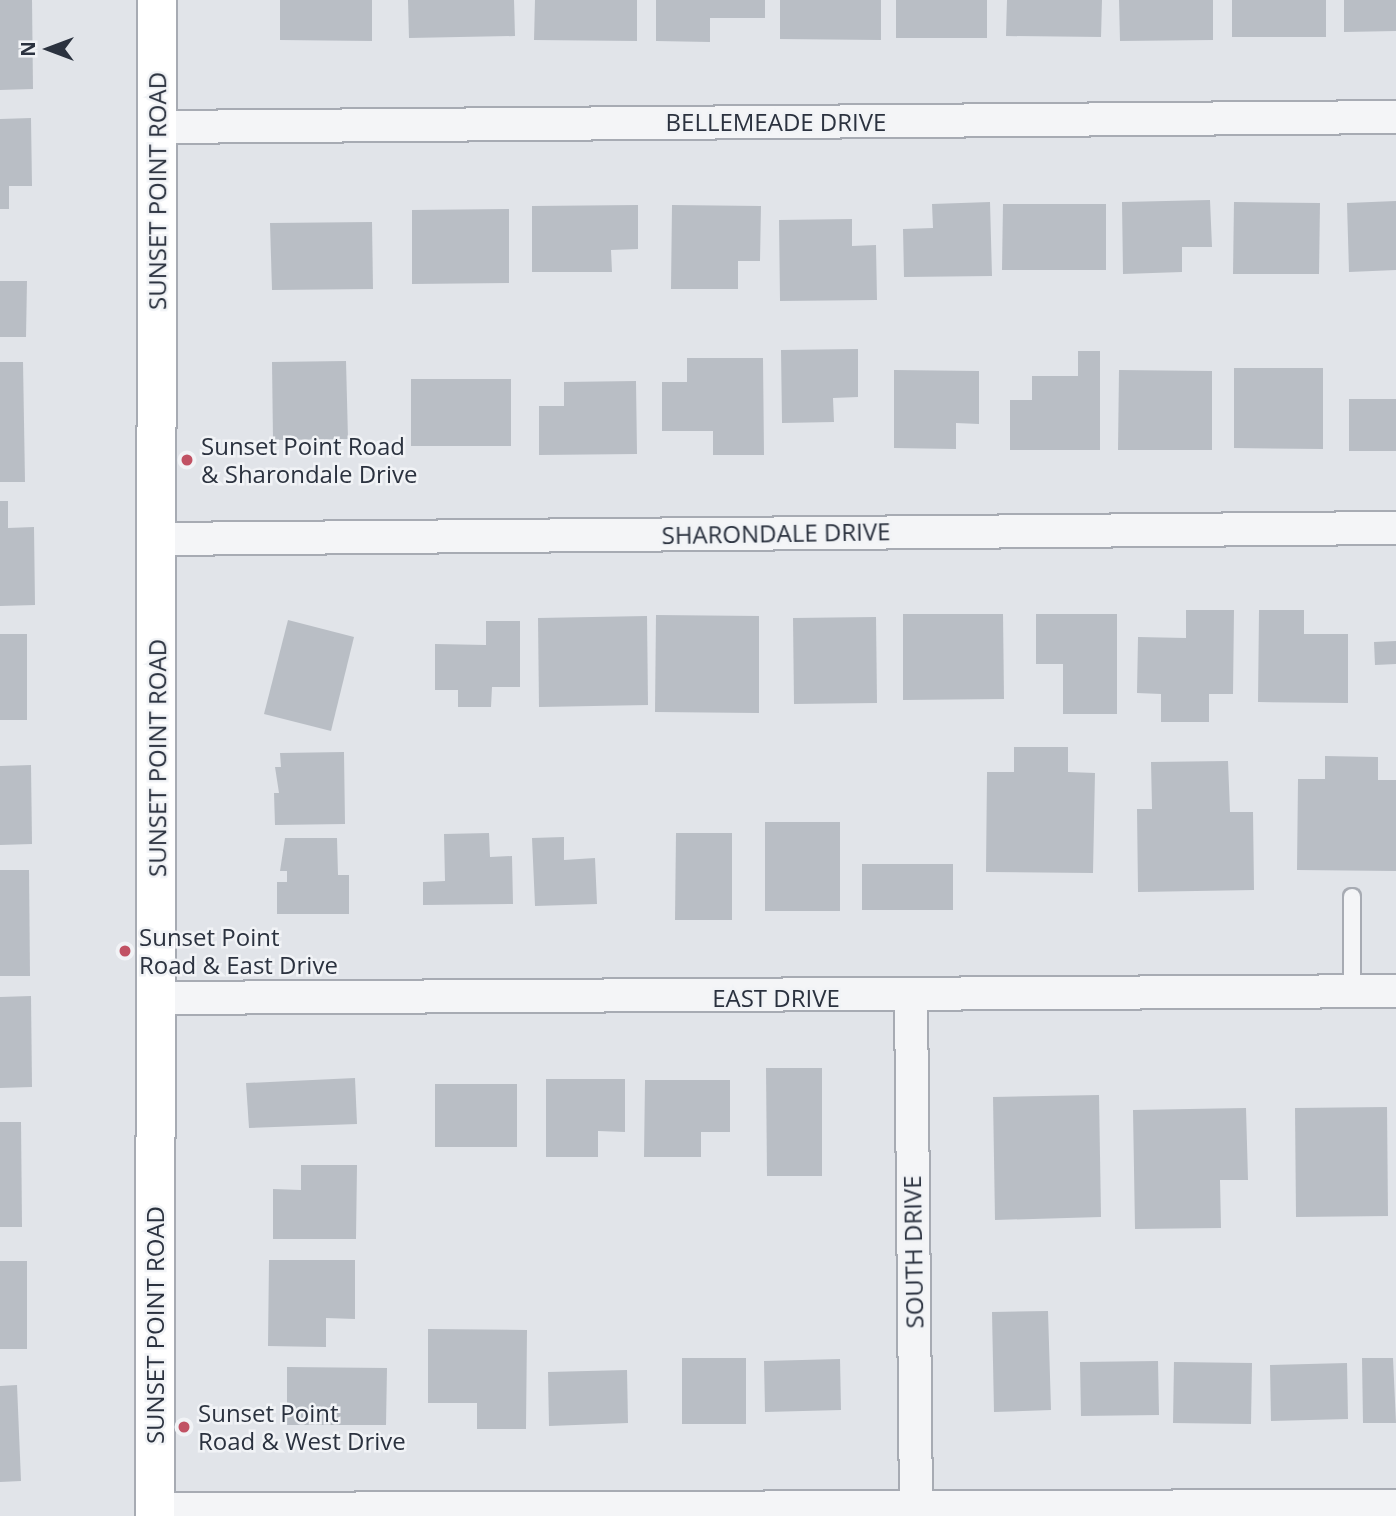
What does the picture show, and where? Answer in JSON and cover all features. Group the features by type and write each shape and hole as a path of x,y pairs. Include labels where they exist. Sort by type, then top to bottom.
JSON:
{"main road":[{"name":"SUNSET POINT ROAD","path":"155,1513 157,0"}],"street":[{"name":"BELLEMEADE DRIVE","path":"156,127 1396,117"},
{"name":"SHARONDALE DRIVE","path":"157,539 1396,528"},
{"name":"EAST DRIVE","path":"157,999 911,998 1396,992"},
{"name":"SOUTH DRIVE","path":"911,998 916,1507"},
{"path":"155,1513 1396,1506"}],"lane":[{"path":"1352,897 1352,992"}],"building":[{"path":"0,0 32,0 33,89 0,90"},
{"path":"280,0 372,0 372,41 280,40"},
{"path":"408,0 514,0 515,36 409,38"},
{"path":"535,0 637,0 637,41 534,40"},
{"path":"656,0 765,0 765,18 710,18 710,42 656,41"},
{"path":"780,0 881,0 881,40 780,39"},
{"path":"896,0 987,0 987,38 896,38"},
{"path":"1007,0 1102,0 1101,37 1006,36"},
{"path":"1119,0 1213,0 1213,40 1120,41"},
{"path":"1232,0 1326,0 1326,37 1232,37"},
{"path":"1344,0 1396,0 1396,31 1344,32"},
{"path":"31,118 32,186 9,186 9,209 0,209 0,119"},
{"path":"1210,200 1212,247 1182,247 1182,272 1123,274 1122,202"},
{"path":"1396,201 1396,270 1349,272 1347,203"},
{"path":"990,202 992,276 904,277 903,229 933,228 932,204"},
{"path":"1234,202 1320,203 1319,274 1233,274"},
{"path":"1003,204 1106,204 1106,270 1002,270"},
{"path":"638,205 638,249 611,250 612,272 532,272 532,206"},
{"path":"672,205 761,206 760,261 738,261 738,289 671,289"},
{"path":"509,209 509,283 412,284 412,210"},
{"path":"852,219 852,246 876,245 877,300 780,301 779,220"},
{"path":"372,222 373,289 272,290 270,223"},
{"path":"0,281 27,281 26,337 0,337"},
{"path":"858,349 858,397 833,398 834,422 782,423 781,350"},
{"path":"1078,351 1100,351 1100,450 1010,450 1010,400 1032,400 1032,376 1078,376"},
{"path":"687,358 763,358 764,455 713,455 713,431 662,431 662,382 687,382"},
{"path":"346,361 348,439 273,440 272,362"},
{"path":"0,362 23,362 25,482 0,482"},
{"path":"1234,368 1323,368 1323,449 1234,448"},
{"path":"894,370 979,371 979,424 956,423 956,449 894,448"},
{"path":"1119,370 1212,371 1212,450 1118,450"},
{"path":"411,379 511,379 511,446 411,446"},
{"path":"636,381 637,454 539,455 539,406 564,406 564,382"},
{"path":"1349,399 1396,399 1396,451 1349,451"},
{"path":"0,501 8,501 8,528 34,527 35,605 0,606"},
{"path":"1186,610 1234,610 1233,694 1209,694 1209,722 1161,722 1161,694 1137,693 1138,637 1186,638"},
{"path":"1259,610 1304,610 1304,634 1348,634 1348,703 1258,702"},
{"path":"903,614 1003,614 1004,699 903,700"},
{"path":"1036,614 1117,614 1117,714 1063,714 1063,664 1036,664"},
{"path":"656,615 759,616 759,713 655,712"},
{"path":"647,616 648,705 539,707 538,618"},
{"path":"876,617 877,703 794,704 793,618"},
{"path":"288,620 354,637 331,731 264,714"},
{"path":"486,621 520,621 520,687 492,687 491,707 458,707 458,690 435,690 435,644 486,645"},
{"path":"0,634 27,634 27,720 0,720"},
{"path":"1396,641 1396,664 1375,665 1374,642"},
{"path":"1014,747 1068,747 1068,772 1095,773 1093,873 986,872 987,772 1014,772"},
{"path":"344,752 345,824 275,825 274,793 279,793 275,767 281,767 280,753"},
{"path":"1325,756 1378,757 1378,780 1396,780 1396,871 1297,870 1298,779 1325,779"},
{"path":"1228,761 1230,812 1253,812 1254,890 1138,892 1137,809 1152,809 1151,762"},
{"path":"31,765 32,844 0,845 0,766"},
{"path":"765,822 840,822 840,911 765,911"},
{"path":"489,833 490,857 512,856 513,904 423,905 423,882 445,881 444,834"},
{"path":"676,833 732,833 732,920 675,920"},
{"path":"564,837 564,860 595,858 597,904 535,906 532,838"},
{"path":"285,838 337,838 338,875 349,875 349,914 277,914 277,882 287,882 287,871 280,871"},
{"path":"862,864 953,864 953,910 862,910"},
{"path":"0,870 29,870 30,976 0,976"},
{"path":"31,996 32,1087 0,1088 0,997"},
{"path":"766,1068 822,1068 822,1176 767,1176"},
{"path":"355,1078 357,1124 249,1128 246,1083"},
{"path":"546,1079 625,1079 625,1132 598,1131 598,1157 546,1157"},
{"path":"645,1080 730,1080 730,1132 701,1132 701,1157 644,1157"},
{"path":"435,1084 517,1084 517,1147 435,1147"},
{"path":"1099,1095 1101,1217 995,1220 993,1097"},
{"path":"1387,1107 1388,1216 1296,1217 1295,1108"},
{"path":"1246,1108 1248,1180 1220,1180 1221,1228 1135,1229 1133,1110"},
{"path":"0,1122 21,1122 22,1227 0,1227"},
{"path":"301,1165 357,1165 356,1239 273,1239 273,1189 301,1190"},
{"path":"269,1260 355,1260 355,1319 326,1318 326,1347 268,1346"},
{"path":"0,1261 27,1261 27,1349 0,1349"},
{"path":"1048,1311 1051,1410 994,1412 992,1312"},
{"path":"428,1329 527,1330 526,1429 477,1429 477,1403 428,1403"},
{"path":"682,1358 746,1358 746,1424 682,1424"},
{"path":"1362,1358 1393,1358 1396,1423 1363,1423"},
{"path":"840,1359 841,1410 765,1412 764,1361"},
{"path":"1158,1361 1159,1415 1081,1416 1080,1362"},
{"path":"1174,1362 1252,1363 1251,1424 1173,1423"},
{"path":"1347,1363 1348,1419 1271,1421 1270,1365"},
{"path":"287,1367 387,1368 386,1425 287,1425"},
{"path":"627,1370 628,1423 549,1426 548,1372"},
{"path":"17,1385 21,1481 0,1482 0,1386"}],"place":[{"name":"Sunset Point Road & Sharondale Drive","path":"187,460"},
{"name":"Sunset Point Road & East Drive","path":"125,951"},
{"name":"Sunset Point Road & West Drive","path":"184,1427"}]}
